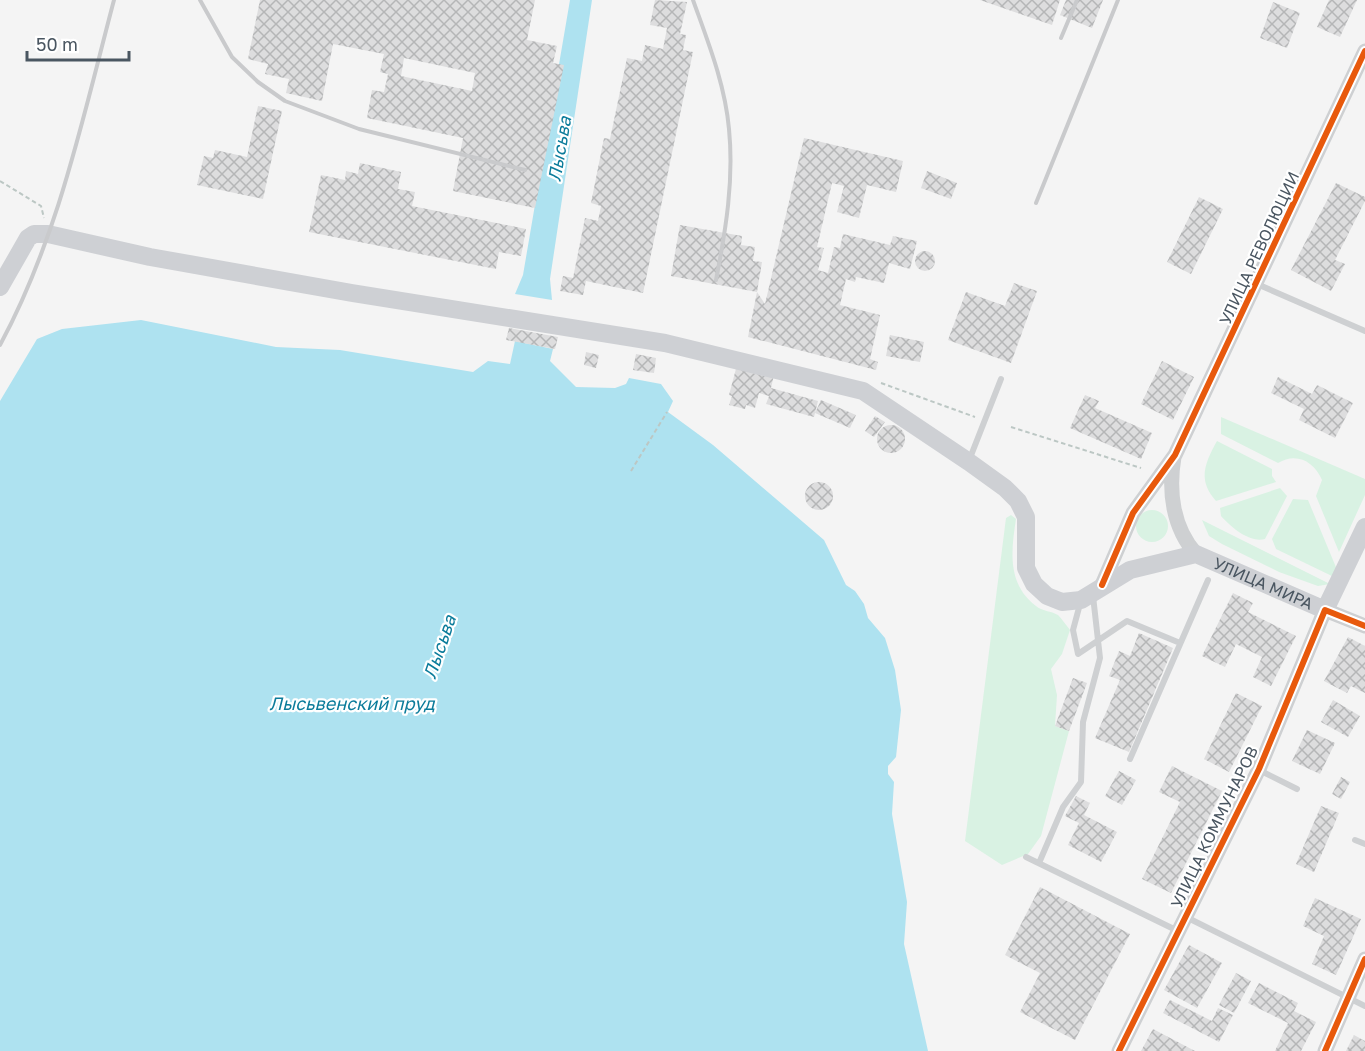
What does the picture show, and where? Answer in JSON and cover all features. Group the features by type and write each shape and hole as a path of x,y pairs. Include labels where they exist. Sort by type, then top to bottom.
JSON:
{"main road":[{"path":"0,287 28,238 34,234 48,234 150,257 329,289 665,343 863,391 1005,488 1026,517 1026,568 1034,584 1047,596 1062,602 1092,592 1130,570 1196,554"},
{"name":"УЛИЦА КОММУНАРОВ","path":"1325,610 1365,527"},
{"name":"УЛИЦА МИРА","path":"1196,554 1325,610"}],"street":[{"name":"УЛИЦА РЕВОЛЮЦИИ","path":"1175,454 1365,51"},
{"path":"1175,454 1171,481 1172,505 1183,539 1196,554"},
{"path":"1092,592 1133,513 1175,454"},
{"name":"УЛИЦА МИРА","path":"1325,610 1365,626"},
{"name":"УЛИЦА КОММУНАРОВ","path":"1119,1051 1258,769 1325,610"},
{"path":"1325,1051 1365,958"}],"lane":[{"path":"1257,284 1365,331"},
{"path":"969,462 1000,379"},
{"path":"1130,759 1208,580"},
{"path":"1092,592 1073,630 1077,654 1127,621 1180,643"},
{"path":"1039,863 1063,807 1081,782 1083,722 1100,658 1092,592"},
{"path":"1258,769 1297,789"},
{"path":"1355,840 1365,844"},
{"path":"1026,857 1365,1006"}],"path":[{"path":"0,181 41,206"},
{"path":"631,471 667,412"},
{"path":"1011,427 1141,468"}],"green space":[{"path":"1221,417 1365,479 1365,495 1339,552 1316,496 1322,480 1319,473 1304,460 1291,458 1278,463 1221,434"},
{"path":"1217,441 1272,469 1272,476 1276,482 1216,501 1206,486 1205,471"},
{"path":"1280,488 1287,496 1265,539 1253,539 1247,536 1221,516 1220,508"},
{"path":"1293,499 1308,500 1338,572 1334,577 1276,549 1272,539"},
{"path":"1152,510 1163,515 1168,526 1163,537 1152,542 1141,537 1136,526 1141,515"},
{"path":"1011,515 1016,519 1012,555 1020,588 1036,606 1058,615 1070,630 1062,654 1051,669 1057,695 1055,726 1069,731 1041,836 1028,854 1002,865 965,841 1006,518"},
{"path":"1202,520 1330,584 1318,586 1279,572 1222,544 1209,536"}],"water":[{"name":"Лысьва","path":"570,0 592,0 550,279 552,300 515,294 523,275"},
{"name":"Лысьвенский пруд","path":"141,320 276,347 340,350 473,372 488,361 510,364 515,341 553,349 550,361 576,387 615,388 626,384 629,378 661,384 673,401 668,412 713,445 824,540 846,585 855,591 864,604 868,618 885,638 895,670 901,710 896,757 888,766 888,774 894,782 892,814 907,902 904,944 928,1051 0,1051 0,401 37,339 62,329"}],"building":[{"path":"260,0 535,0 527,40 557,46 553,63 564,65 535,208 453,191 463,138 367,118 372,90 384,92 388,74 380,72 384,54 333,44 322,101 286,93 289,79 265,74 268,64 248,59","holes":["404,58 475,73 472,91 401,76"]},
{"path":"655,0 687,2 680,34 686,35 683,50 693,52 643,293 586,281 583,295 560,291 563,276 573,278 585,218 598,221 601,206 591,203 604,138 610,139 627,58 642,61 645,45 663,49 667,28 650,25"},
{"path":"980,0 1060,0 1052,25"},
{"path":"1066,0 1103,0 1092,28 1060,15"},
{"path":"1329,0 1357,0 1340,37 1317,27"},
{"path":"1273,2 1300,13 1287,48 1260,38"},
{"path":"258,106 282,111 263,199 197,185 204,156 213,158 215,150 247,157"},
{"path":"804,138 903,161 896,192 867,185 859,218 837,212 844,186 832,183 817,247 824,248 818,270 828,273 834,247 840,248 843,234 890,245 893,236 917,241 910,269 889,263 884,283 856,277 855,282 846,279 840,305 880,315 870,359 878,362 876,370 748,337 757,292 765,304"},
{"path":"360,163 401,172 398,189 415,192 412,206 526,229 521,256 499,252 496,269 309,232 321,175 345,180 346,171 358,174"},
{"path":"927,171 957,183 951,199 921,188"},
{"path":"1336,183 1365,197 1365,201 1335,260 1345,264 1331,291 1291,270"},
{"path":"1199,197 1223,209 1191,274 1167,262"},
{"path":"680,225 742,236 741,245 755,247 753,261 762,262 757,292 671,276"},
{"path":"925,251 932,254 935,261 932,268 925,271 918,268 915,261 918,254"},
{"path":"1014,283 1037,291 1011,363 948,340 966,292 1005,306"},
{"path":"509,328 558,337 555,349 506,340"},
{"path":"890,335 924,342 920,362 886,356"},
{"path":"586,352 599,355 596,368 584,365"},
{"path":"636,354 656,358 654,373 633,370"},
{"path":"1162,361 1194,377 1173,420 1141,404"},
{"path":"737,365 774,375 771,388 818,401 814,417 766,404 769,396 759,393 755,408 746,405 745,409 729,405 732,396 729,395"},
{"path":"1278,377 1312,394 1317,385 1353,403 1335,438 1299,420 1304,409 1271,393"},
{"path":"1085,395 1099,401 1095,408 1152,433 1141,459 1070,428"},
{"path":"821,400 856,415 850,428 815,413"},
{"path":"875,416 885,422 874,437 865,431"},
{"path":"891,425 901,429 905,439 901,449 891,453 881,449 877,439 881,429"},
{"path":"819,482 829,486 833,496 829,506 819,510 809,506 805,496 809,486"},
{"path":"1233,593 1253,603 1248,612 1296,636 1271,686 1253,677 1262,657 1236,644 1225,667 1202,656"},
{"path":"1139,633 1173,648 1129,752 1095,738 1120,680 1109,676 1119,651 1130,656"},
{"path":"1348,637 1365,646 1365,693 1351,686 1347,693 1324,681"},
{"path":"1073,678 1087,683 1069,731 1055,726"},
{"path":"1236,693 1262,706 1229,772 1204,759"},
{"path":"1333,700 1360,716 1348,737 1321,722"},
{"path":"1307,730 1335,743 1320,774 1292,761"},
{"path":"1172,766 1222,791 1171,893 1142,879 1180,802 1159,792"},
{"path":"1119,771 1136,780 1122,805 1105,796"},
{"path":"1341,777 1350,782 1341,799 1332,794"},
{"path":"1076,796 1090,803 1084,815 1117,832 1101,862 1068,845 1079,823 1065,816"},
{"path":"1321,806 1339,813 1314,872 1296,864"},
{"path":"1040,887 1130,934 1075,1040 1020,1012 1040,973 1005,955"},
{"path":"1315,898 1361,919 1336,975 1312,964 1324,936 1303,926"},
{"path":"1189,945 1222,963 1197,1008 1164,990"},
{"path":"1236,973 1251,981 1234,1013 1219,1005"},
{"path":"1259,983 1298,1003 1294,1011 1316,1022 1301,1051 1275,1051 1288,1023 1248,1003"},
{"path":"1170,1000 1212,1021 1218,1008 1233,1015 1219,1042 1163,1013"},
{"path":"1153,1029 1195,1051 1141,1051"},
{"path":"1354,1035 1365,1041 1365,1051 1346,1051"}],"railway":[{"path":"0,345 38,262 53,220 80,132 114,0"},
{"path":"200,0 232,57 258,82 285,101 359,129 525,170"},
{"path":"693,0 720,79 729,129 728,204 716,280"},
{"path":"1061,38 1077,0"},
{"path":"1036,203 1118,0"}],"cycle path":[{"path":"1102,585 1133,513 1175,455 1365,51"},
{"path":"1119,1051 1259,769 1325,610 1365,626"},
{"path":"1325,1051 1365,959"}]}
